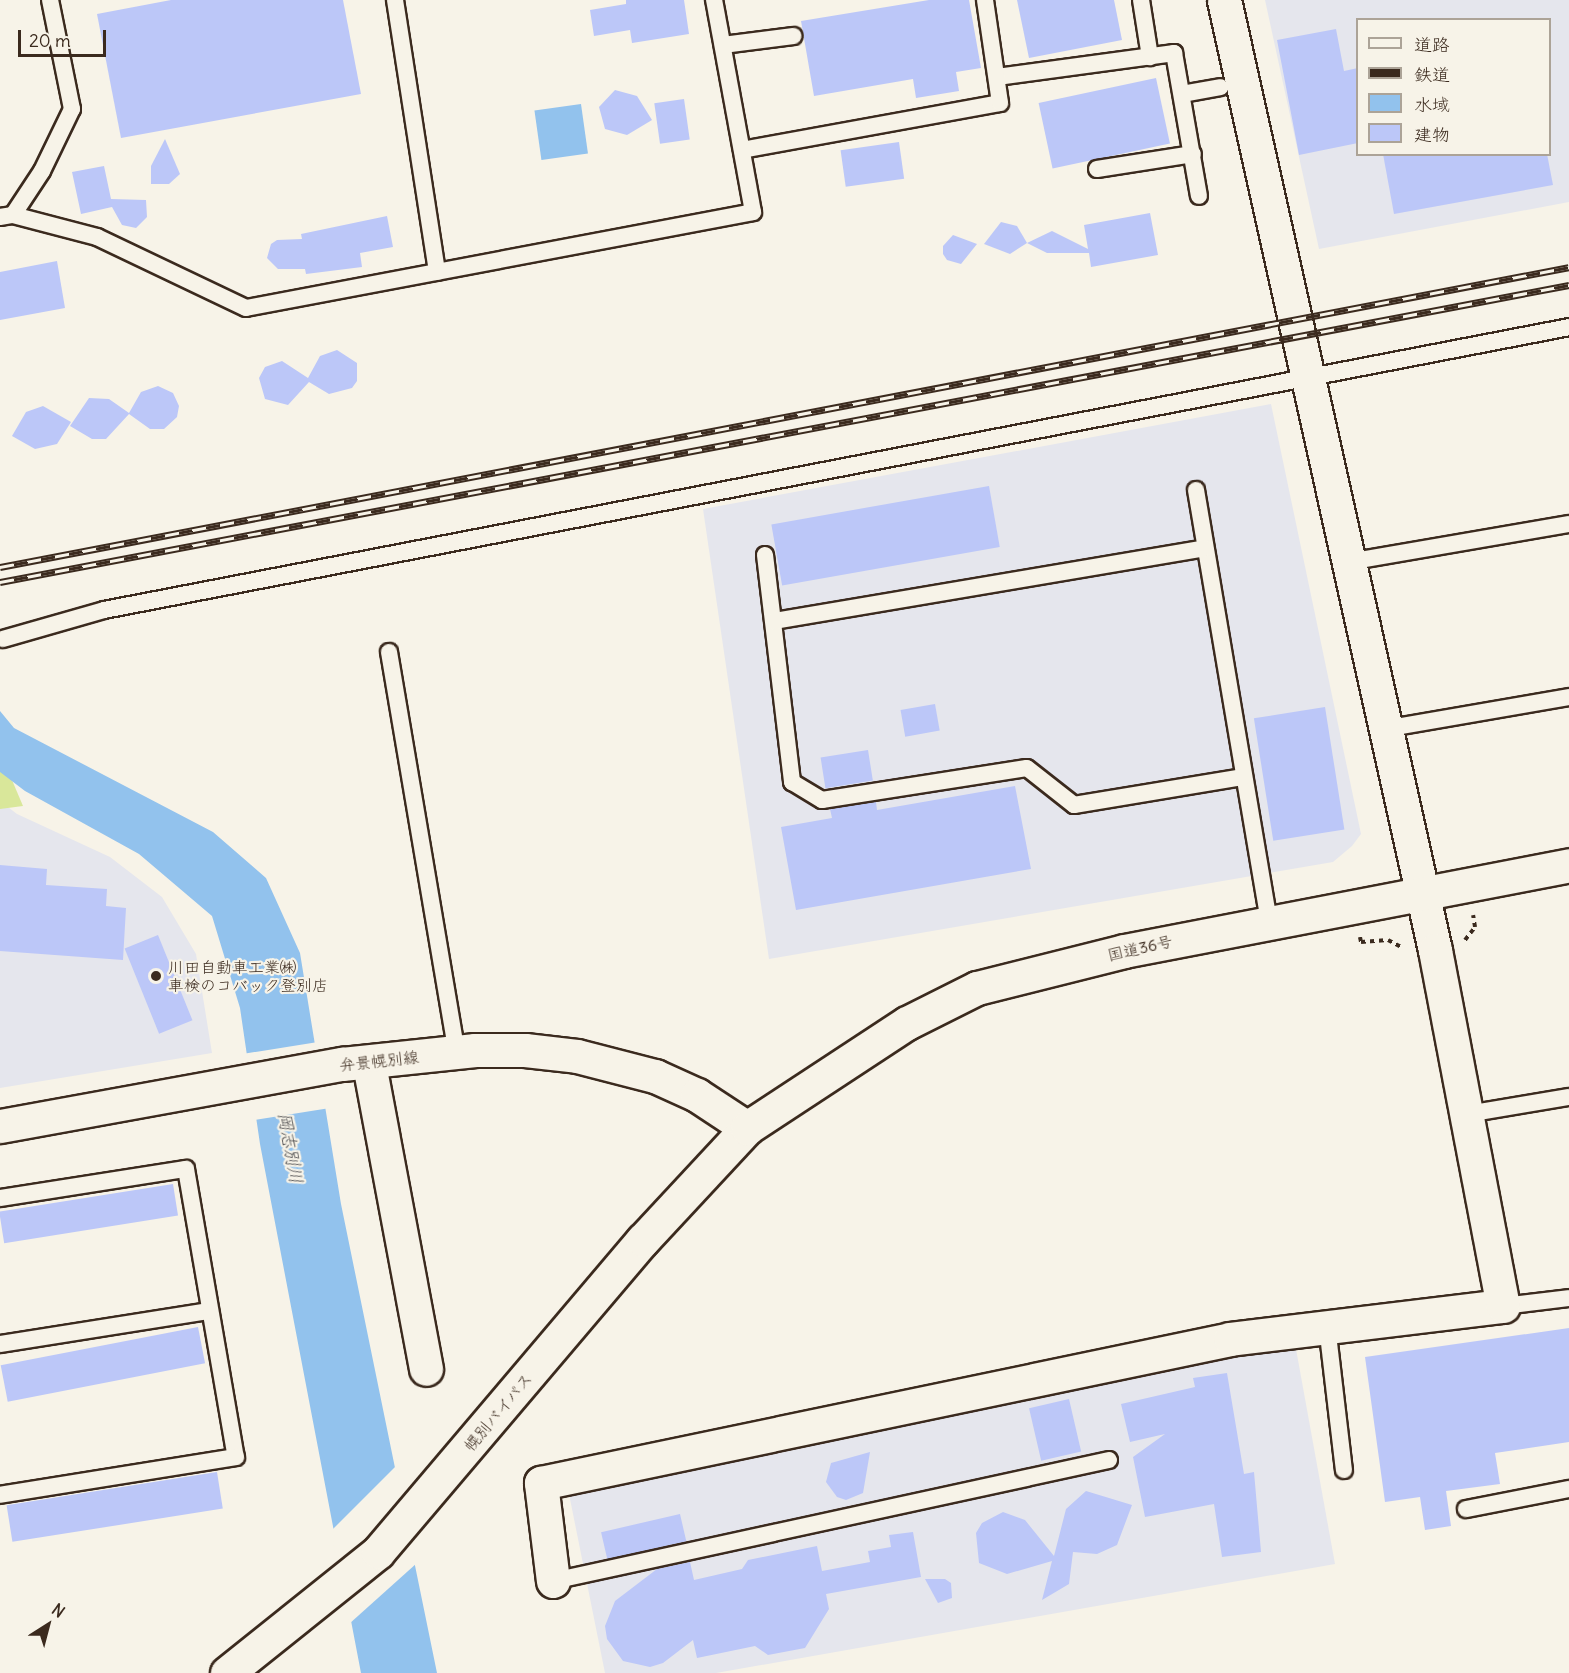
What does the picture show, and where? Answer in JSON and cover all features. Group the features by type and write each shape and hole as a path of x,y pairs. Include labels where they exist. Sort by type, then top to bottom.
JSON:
{"main road":[{"path":"553,1581 541,1483 1230,1339 1503,1306 1467,1114 1420,891 1309,374 1224,0"},
{"name":"国道36号","path":"747,1128 908,1023 977,988 1269,920 1569,865"},
{"name":"弁景幌別線","path":"0,1126 238,1082 356,1064 457,1052 525,1050 577,1056 655,1076 697,1095 747,1128"},
{"path":"356,1064 426,1369"},
{"name":"幌別バイパス","path":"227,1673 310,1609 378,1552 643,1240 747,1128"}],"lane":[{"path":"50,0 72,109 42,171 7,216 97,237 246,308 753,212 714,0"},
{"path":"395,0 437,272"},
{"path":"742,150 1000,103 985,0"},
{"path":"1141,0 1150,57"},
{"path":"723,45 794,36"},
{"path":"997,77 1174,53 1199,196"},
{"path":"1182,94 1220,87"},
{"path":"1097,169 1193,154"},
{"path":"3,639 115,608 1309,374 1569,327"},
{"path":"1196,490 1269,920"},
{"path":"1348,562 1569,524"},
{"path":"774,621 1205,548"},
{"path":"765,555 792,782 822,800 1027,768 1074,805 1245,777"},
{"path":"389,652 457,1052"},
{"path":"1384,729 1569,697"},
{"path":"1467,1114 1569,1097"},
{"path":"0,1198 186,1169 236,1457 0,1496"},
{"path":"1503,1306 1569,1298"},
{"path":"0,1344 209,1311"},
{"path":"1327,1326 1344,1470"},
{"path":"553,1581 1109,1460"},
{"path":"1466,1509 1569,1489"}],"shaded area":[{"path":"1265,0 1569,0 1569,202 1319,249"},
{"path":"1271,404 1361,834 1352,846 1333,862 769,959 703,509"},
{"path":"0,801 17,814 110,857 162,897 196,954 212,1053 0,1088"},
{"path":"1296,1349 1335,1564 716,1673 605,1673 569,1494 1214,1356"}],"green space":[{"path":"0,761 6,766 23,806 0,809"}],"water":[{"path":"581,104 588,154 541,160 534,111"},
{"name":"岡志別川","path":"0,711 14,728 213,832 266,878 300,953 341,1204 437,1673 361,1673 260,1144 240,1008 212,916 139,854 25,791 0,772"}],"pier":[{"path":"318,1042 328,1108 254,1120 244,1054"},
{"path":"397,1465 417,1563 349,1624 331,1531"}],"building":[{"path":"171,0 343,0 361,94 121,138 97,14"},
{"path":"626,0 684,0 689,34 632,43 630,30 594,36 590,10 626,4"},
{"path":"929,0 969,0 981,68 956,72 959,91 916,98 913,79 814,96 801,21"},
{"path":"1017,0 1114,0 1122,40 1029,58"},
{"path":"1336,29 1344,71 1356,68 1356,143 1299,155 1277,40"},
{"path":"1156,78 1170,144 1053,168 1039,103"},
{"path":"615,90 637,96 652,120 627,135 605,129 599,107"},
{"path":"684,99 690,140 660,144 654,103"},
{"path":"165,139 180,174 169,184 151,184 151,166"},
{"path":"899,142 904,179 846,187 841,150"},
{"path":"1383,156 1547,156 1553,185 1394,214"},
{"path":"104,166 111,199 146,200 147,217 136,228 122,225 112,207 81,214 72,172"},
{"path":"1150,213 1158,255 1091,267 1089,253 1047,253 1027,243 1052,231 1088,249 1084,225"},
{"path":"387,216 393,247 360,253 362,267 306,274 305,269 278,269 267,258 271,244 277,240 302,239 301,234"},
{"path":"1001,222 1017,226 1027,243 1010,254 984,244"},
{"path":"953,235 977,244 961,264 947,260 943,254 943,246"},
{"path":"57,261 65,308 0,320 0,272"},
{"path":"337,350 357,363 357,381 352,388 329,394 309,382 288,405 265,399 259,378 265,367 282,361 308,378 320,356"},
{"path":"158,386 173,393 179,406 177,417 164,429 150,429 129,414 106,439 92,439 70,426 89,398 109,399 129,413 141,392"},
{"path":"43,406 71,422 57,444 35,449 12,436 26,412"},
{"path":"989,486 1000,547 782,585 771,524"},
{"path":"935,704 940,731 905,737 901,710"},
{"path":"1325,707 1344,829 1273,841 1254,718"},
{"path":"868,750 873,781 825,788 821,758"},
{"path":"1015,786 1031,869 796,910 781,827 832,818 830,809 876,802 877,810"},
{"path":"0,865 47,869 46,885 107,889 106,906 126,908 123,960 0,951"},
{"path":"158,935 192,1020 159,1034 125,948"},
{"path":"173,1184 178,1216 4,1243 0,1211"},
{"path":"198,1327 205,1363 8,1402 1,1365"},
{"path":"1569,1328 1569,1442 1495,1453 1500,1484 1446,1491 1451,1526 1425,1530 1420,1497 1385,1502 1365,1357"},
{"path":"1227,1373 1244,1474 1254,1472 1261,1552 1222,1557 1214,1504 1145,1517 1133,1457 1165,1434 1130,1442 1121,1404 1195,1387 1193,1378"},
{"path":"1069,1399 1081,1452 1041,1461 1029,1408"},
{"path":"870,1452 863,1493 846,1500 837,1497 826,1482 831,1463"},
{"path":"217,1472 223,1509 12,1542 7,1505"},
{"path":"1086,1491 1132,1505 1117,1545 1097,1554 1073,1552 1069,1584 1042,1600 1052,1561 1007,1574 979,1563 976,1533 982,1523 1003,1512 1025,1520 1054,1556 1066,1509"},
{"path":"680,1514 686,1541 607,1560 601,1532"},
{"path":"913,1532 921,1577 826,1594 829,1609 805,1648 768,1655 755,1646 697,1658 693,1640 663,1663 650,1667 623,1661 607,1639 605,1626 615,1601 657,1569 690,1562 694,1580 742,1569 748,1560 817,1546 822,1571 870,1562 868,1551 891,1547 889,1535"},
{"path":"925,1579 945,1579 951,1583 952,1598 938,1603"}],"railway":[{"path":"0,567 1569,267"},
{"path":"0,582 1569,285"}],"place":[{"name":"川田自動車工業㈱ 車検のコバック登別店","path":"156,976"}]}
